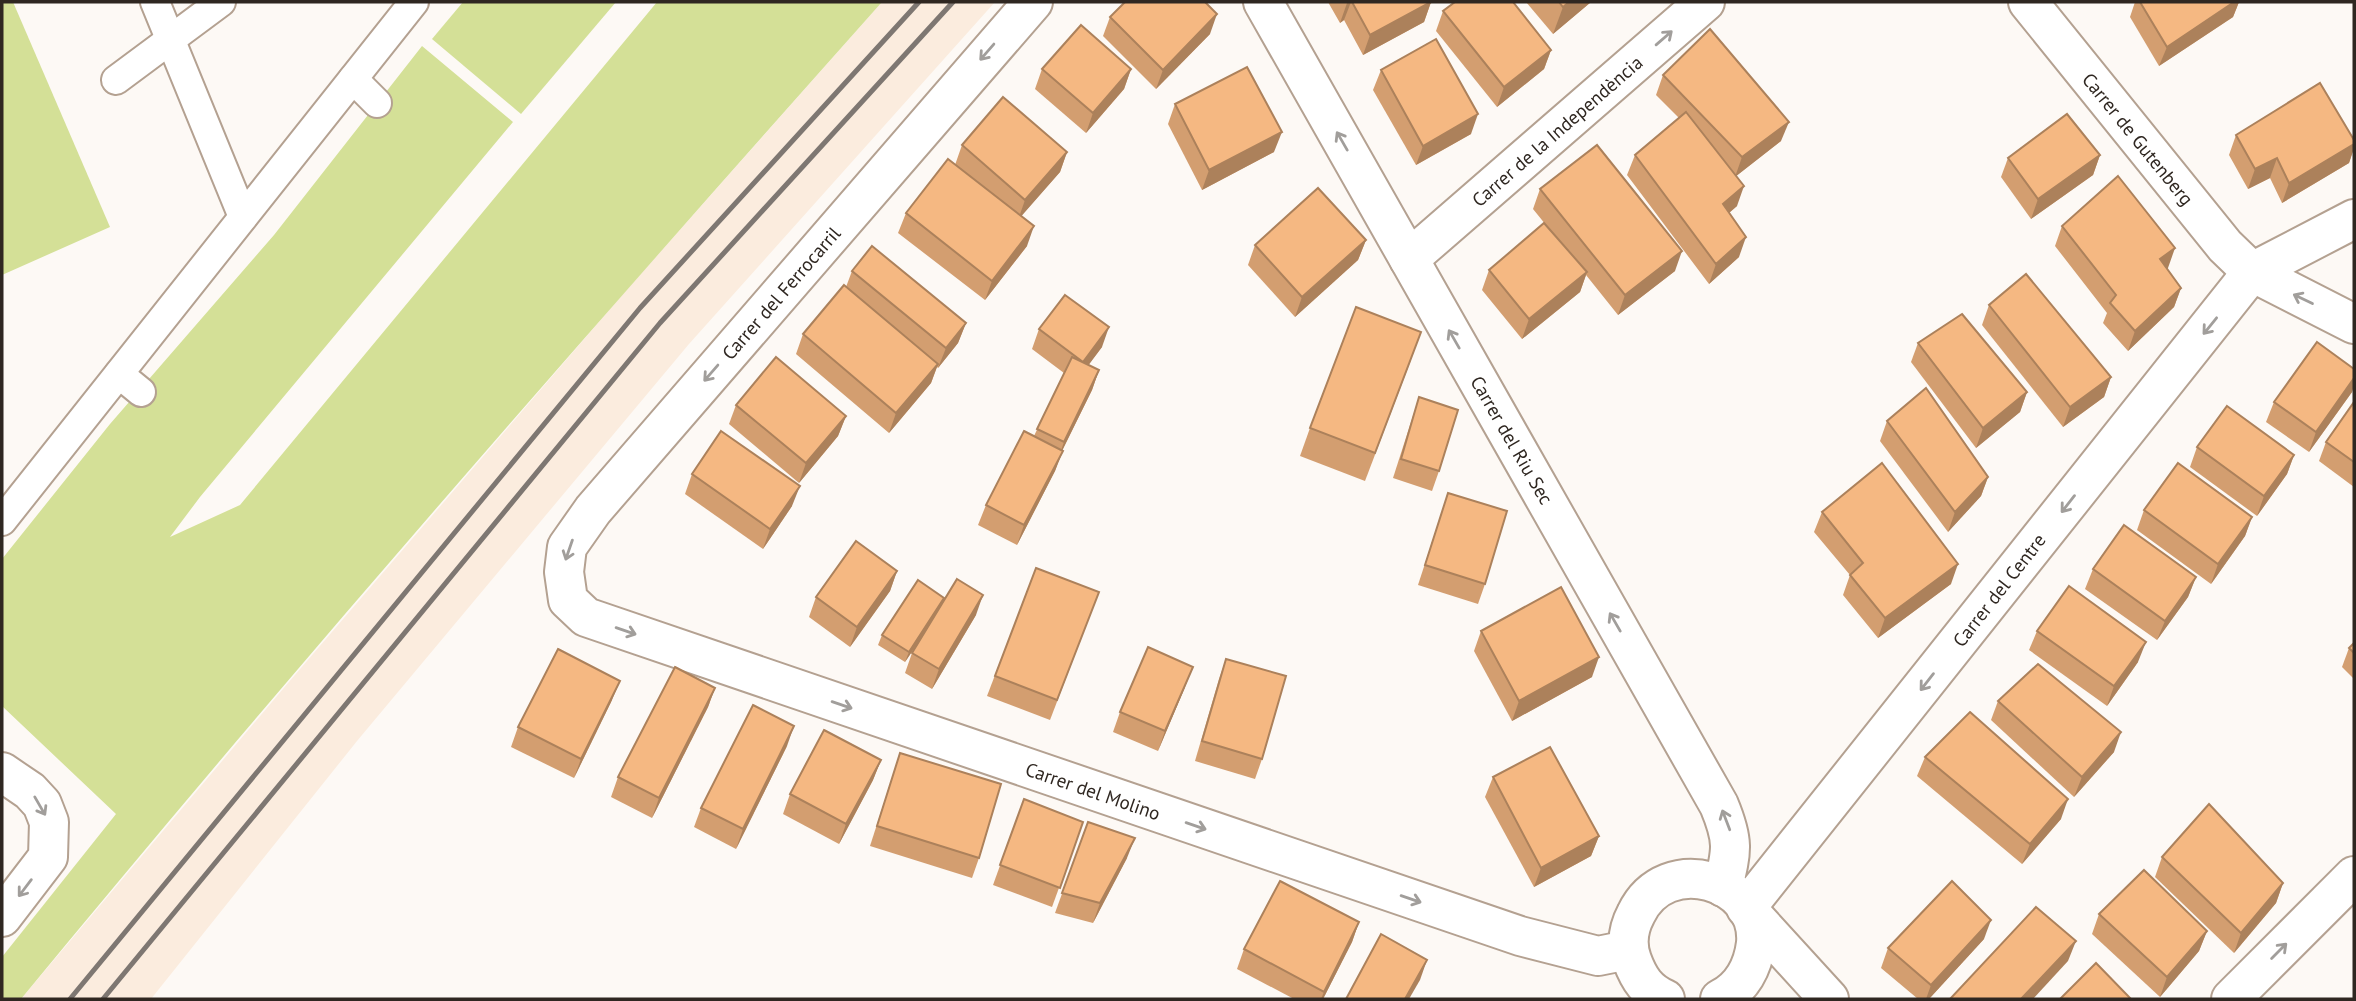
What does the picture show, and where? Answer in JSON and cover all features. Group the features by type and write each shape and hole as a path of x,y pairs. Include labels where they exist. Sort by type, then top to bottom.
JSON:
{"street":[{"path":"155,2 243,217"},
{"path":"116,80 221,2"},
{"path":"2,521 74,450 119,373 414,2"},
{"name":"Carrer del Ferrocarril","path":"568,600 564,572 567,547 593,510 1033,2"},
{"name":"Carrer del Riu Sec","path":"1263,2 1719,805 1730,831 1735,897"},
{"name":"Carrer de la Independència","path":"1409,259 1705,2"},
{"name":"Carrer de Gutenberg","path":"2028,2 2225,247 2252,272 2354,324"},
{"path":"353,79 377,103"},
{"path":"2252,272 2354,219"},
{"name":"Carrer del Centre","path":"1735,897 2252,272"},
{"path":"119,373 141,392"},
{"name":"Carrer del Molino","path":"568,600 586,617 1520,936 1598,956 1628,950"},
{"path":"2,772 30,791 41,804 49,822 48,857 2,917"},
{"path":"2231,999 2354,876"},
{"path":"1657,998 1639,978 1628,950 1629,927 1642,900 1660,886 1681,878 1713,881 1735,897 1823,993"},
{"path":"1731,991 1752,963 1756,941 1755,929 1735,897"},
{"path":"1731,991 1779,977 1798,977 1823,993"}],"shaded area":[{"path":"882,2 995,2 689,344 357,741 151,999 21,999 288,683 623,294"}],"green space":[{"path":"2,2 13,2 110,227 2,275"},
{"path":"463,2 616,2 521,114 432,39"},
{"path":"657,2 882,2 447,496 232,746 21,999 2,999 2,957 116,814 2,706 2,559 110,424 274,235 422,46 513,122 200,497 170,537 240,505"}],"building":[{"path":"1125,2 1205,2 1217,14 1163,70 1110,17"},
{"path":"1352,2 1431,2 1370,35"},
{"path":"1455,2 1513,2 1551,50 1504,87 1443,11"},
{"path":"2140,2 2234,2 2167,47"},
{"path":"1081,25 1131,69 1093,113 1042,69"},
{"path":"1710,29 1789,122 1742,157 1663,75"},
{"path":"1436,39 1478,114 1423,146 1381,70"},
{"path":"1247,67 1282,132 1209,170 1175,104"},
{"path":"2320,83 2354,144 2289,183 2277,158 2255,169 2236,135"},
{"path":"1003,97 1067,152 1025,200 962,145"},
{"path":"1686,112 1744,186 1723,204 1746,237 1716,264 1635,155"},
{"path":"2067,114 2100,155 2038,199 2008,158"},
{"path":"1597,145 1682,251 1625,295 1540,189"},
{"path":"948,159 1034,226 992,281 906,213"},
{"path":"2118,176 2175,248 2160,259 2181,288 2135,331 2110,303 2116,295 2062,226"},
{"path":"1318,188 1366,240 1302,297 1255,245"},
{"path":"1544,223 1587,272 1529,319 1489,270"},
{"path":"872,246 966,323 946,348 852,271"},
{"path":"2026,274 2111,377 2070,407 1989,305"},
{"path":"844,285 938,364 896,413 803,334"},
{"path":"1065,295 1109,327 1083,362 1039,329"},
{"path":"1356,307 1421,332 1375,453 1310,428"},
{"path":"1962,314 2027,392 1983,428 1918,343"},
{"path":"2317,342 2354,369 2354,378 2316,432 2274,402"},
{"path":"776,357 846,416 806,463 736,405"},
{"path":"1072,357 1099,370 1064,442 1037,429"},
{"path":"1926,388 1988,477 1955,512 1887,421"},
{"path":"1419,397 1458,410 1439,471 1401,459"},
{"path":"2354,402 2354,462 2326,442"},
{"path":"2227,406 2294,455 2264,496 2197,447"},
{"path":"721,431 800,486 770,529 692,474"},
{"path":"1024,431 1063,451 1024,525 986,505"},
{"path":"1882,463 1958,564 1885,618 1850,575 1863,563 1822,512"},
{"path":"2178,463 2252,517 2218,564 2144,510"},
{"path":"1448,493 1507,511 1485,584 1425,565"},
{"path":"2124,525 2196,577 2165,621 2093,569"},
{"path":"856,541 897,571 857,627 816,597"},
{"path":"1036,568 1099,592 1057,700 995,676"},
{"path":"957,579 983,595 939,669 912,653"},
{"path":"918,580 944,598 909,652 882,635"},
{"path":"2069,586 2146,642 2114,686 2037,631"},
{"path":"1561,587 1599,657 1519,701 1481,631"},
{"path":"1148,647 1193,667 1165,731 1120,712"},
{"path":"558,649 620,681 581,759 518,727"},
{"path":"1226,659 1286,676 1262,759 1202,741"},
{"path":"2038,664 2121,732 2082,777 1998,701"},
{"path":"675,667 715,688 659,798 618,777"},
{"path":"753,705 794,726 743,829 701,808"},
{"path":"1970,712 2068,799 2030,844 1925,757"},
{"path":"824,730 881,760 846,824 790,794"},
{"path":"1550,747 1599,836 1541,868 1493,777"},
{"path":"900,753 1001,784 979,858 877,826"},
{"path":"1024,799 1083,822 1060,888 1000,865"},
{"path":"2209,804 2283,883 2241,933 2162,857"},
{"path":"1088,822 1135,838 1100,903 1062,893"},
{"path":"2144,870 2207,931 2167,977 2099,914"},
{"path":"1280,881 1359,922 1324,992 1244,949"},
{"path":"1952,881 1991,920 1931,985 1888,948"},
{"path":"2036,907 2076,941 2021,999 1950,999"},
{"path":"1381,934 1427,960 1405,999 1346,999"},
{"path":"2096,963 2131,999 2060,999"}],"railway":[{"path":"70,999 640,308 919,2"},
{"path":"103,999 660,323 953,2"}]}
